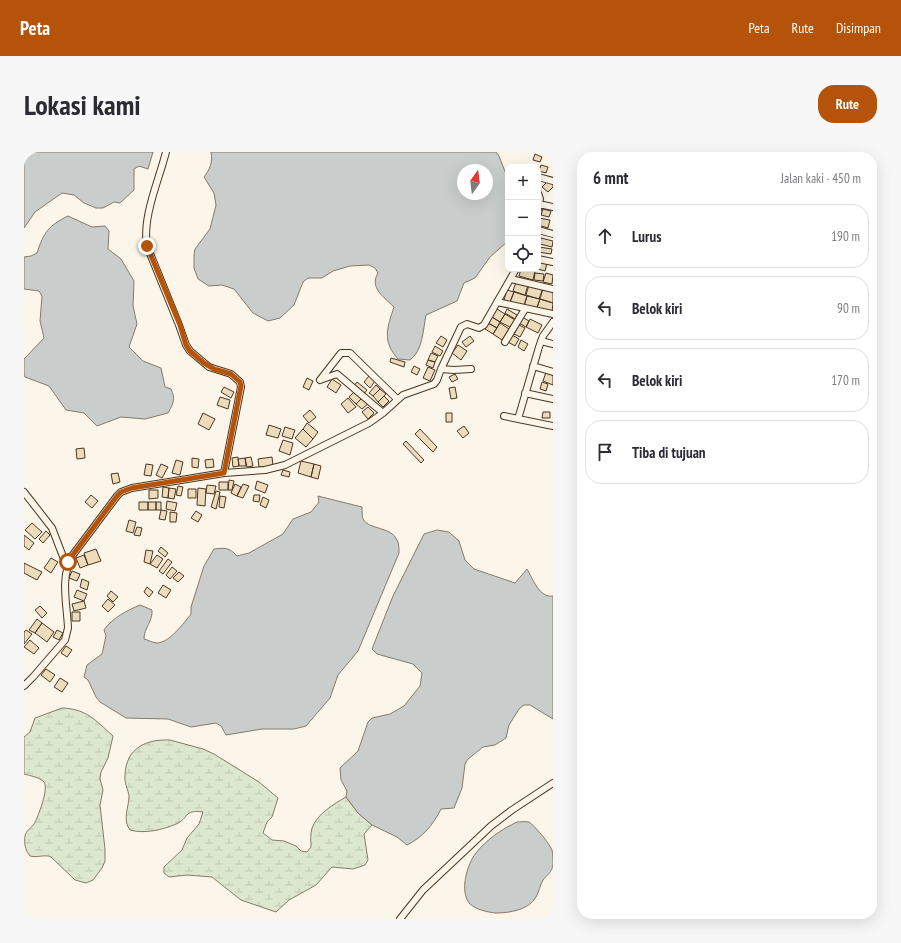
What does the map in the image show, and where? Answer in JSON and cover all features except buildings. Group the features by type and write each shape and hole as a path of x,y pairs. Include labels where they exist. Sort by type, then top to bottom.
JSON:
{"street":[{"path":"166,152 148,216 145,238 180,325 186,345 190,351 204,363 214,369 231,374 240,382 241,386 224,473"},
{"path":"541,178 553,181"},
{"path":"541,207 553,207"},
{"path":"541,231 553,234"},
{"path":"541,260 553,262"},
{"path":"24,686 65,640 68,628 65,588 67,567 72,556 121,492 132,488 224,473 265,470 285,465 368,423 383,413 397,399 409,392 429,387 434,384 461,327 467,324 482,328 515,272"},
{"path":"511,280 553,289"},
{"path":"497,302 553,314"},
{"path":"505,342 525,308"},
{"path":"518,419 541,341 553,322"},
{"path":"541,341 553,344"},
{"path":"383,413 338,374 320,380 341,353 350,353 397,399"},
{"path":"533,366 553,372"},
{"path":"441,369 471,369"},
{"path":"525,393 553,399"},
{"path":"504,416 553,426"},
{"path":"24,492 52,528 67,567"},
{"path":"400,919 423,890 491,826 553,783"}],"green space":[{"path":"62,708 78,711 90,716 113,736 108,758 101,772 100,779 103,790 100,805 105,861 102,868 93,880 86,883 75,880 51,857 30,856 25,844 27,831 34,824 40,809 44,797 45,786 44,782 40,779 24,774 24,737 30,732 35,718"},
{"path":"170,740 203,749 214,754 259,782 278,798 272,817 267,822 263,833 272,840 284,841 296,846 301,851 307,852 311,847 311,830 318,818 326,810 346,797 358,813 372,825 364,834 368,860 365,865 353,869 332,867 316,885 289,900 276,912 241,900 212,877 187,875 169,877 164,873 164,867 182,850 187,838 199,824 203,812 197,811 189,813 180,822 159,830 141,832 130,830 126,822 129,796 125,778 126,766 133,752 139,747 153,741"}],"shaded area":[{"path":"24,152 153,152 148,169 139,166 134,169 134,190 120,203 114,202 103,208 96,208 84,203 74,195 62,193 35,212 24,228"},
{"path":"211,152 496,152 505,171 505,244 490,257 475,278 464,283 457,301 426,315 422,339 418,351 414,356 410,360 398,359 390,346 387,334 389,321 394,307 376,288 375,283 378,273 375,268 369,265 350,266 333,271 322,278 308,278 303,282 294,305 280,318 268,321 253,313 234,289 222,285 209,286 198,279 194,268 195,249 210,229 216,205 214,193 204,177 208,171 212,159"},
{"path":"68,216 92,227 105,226 109,231 108,249 121,259 134,281 133,306 137,324 129,347 143,361 161,368 165,387 171,389 174,399 168,413 145,419 121,417 97,426 84,413 66,410 49,386 25,377 24,359 44,338 40,321 42,296 39,291 24,289 24,257 37,253 48,230"},
{"path":"318,496 362,507 363,519 366,522 370,525 390,532 394,536 399,546 399,553 358,651 338,675 330,698 306,726 294,729 262,729 226,735 221,726 216,723 191,727 168,719 126,718 100,702 88,680 84,677 87,665 102,654 106,636 104,630 111,622 125,612 140,605 152,610 144,639 154,643 166,640 176,632 191,614 191,607 204,566 214,549 227,549 232,551 237,556 249,553 283,534 293,519 311,512 319,502"},
{"path":"437,530 449,532 459,541 465,560 474,569 515,583 527,569 540,591 548,596 553,596 553,719 530,705 524,705 519,709 509,725 506,738 495,745 483,747 468,759 465,764 462,788 454,808 441,809 427,830 407,845 397,837 372,825 358,813 346,797 347,791 341,780 340,768 358,751 368,722 372,718 390,714 404,706 420,686 422,673 413,664 377,654 372,649 393,596 424,534"},
{"path":"517,822 529,822 532,824 548,843 552,850 552,870 543,880 533,901 524,908 496,913 476,908 470,904 465,893 467,871 470,864 476,853 489,839"}],"route":[{"path":"68,562 121,492 132,488 224,473 241,386 240,382 231,374 210,367 190,351 186,345 180,325 169,302 147,246"}]}
